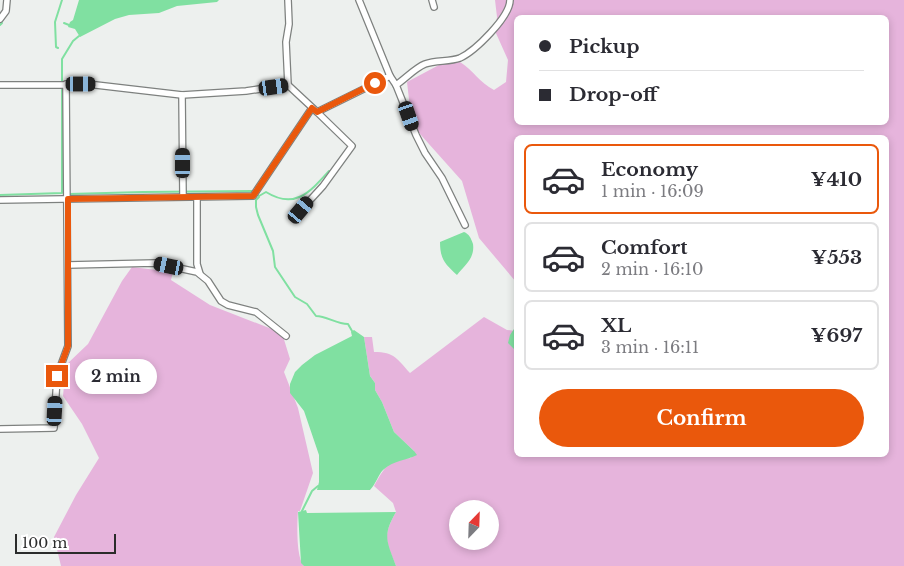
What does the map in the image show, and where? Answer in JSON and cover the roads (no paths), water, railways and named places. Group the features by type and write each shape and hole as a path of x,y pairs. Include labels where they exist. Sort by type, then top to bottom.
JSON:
{"street":[{"path":"0,19 6,11 7,0"},
{"path":"288,0 289,24 286,42 288,85 352,146 323,186 298,215"},
{"path":"359,0 416,135 425,153 442,178 465,225"},
{"path":"432,0 434,7"},
{"path":"396,85 424,64 459,58 474,48 496,27 510,5 510,0"},
{"path":"0,200 253,196 315,110 390,76"},
{"path":"0,429 54,428 57,376 68,346 66,84"},
{"path":"0,86 96,84 182,95 246,91 288,85"},
{"path":"182,95 183,197"},
{"path":"197,197 198,264 200,274"},
{"path":"68,265 155,263 200,274 208,281 221,301 228,305 256,312 286,336"}],"waterway":[{"path":"58,48 56,47 55,22 62,0"},
{"path":"64,23 69,25"},
{"path":"0,195 62,193 62,59 73,41 79,36"},
{"path":"69,194 252,191 259,196 266,192 276,197 294,199 308,192 329,171"},
{"path":"259,197 256,200 256,207 273,251 275,267 295,297 307,304 316,316 348,324 352,331"},
{"path":"302,511 312,491 318,486"}]}
